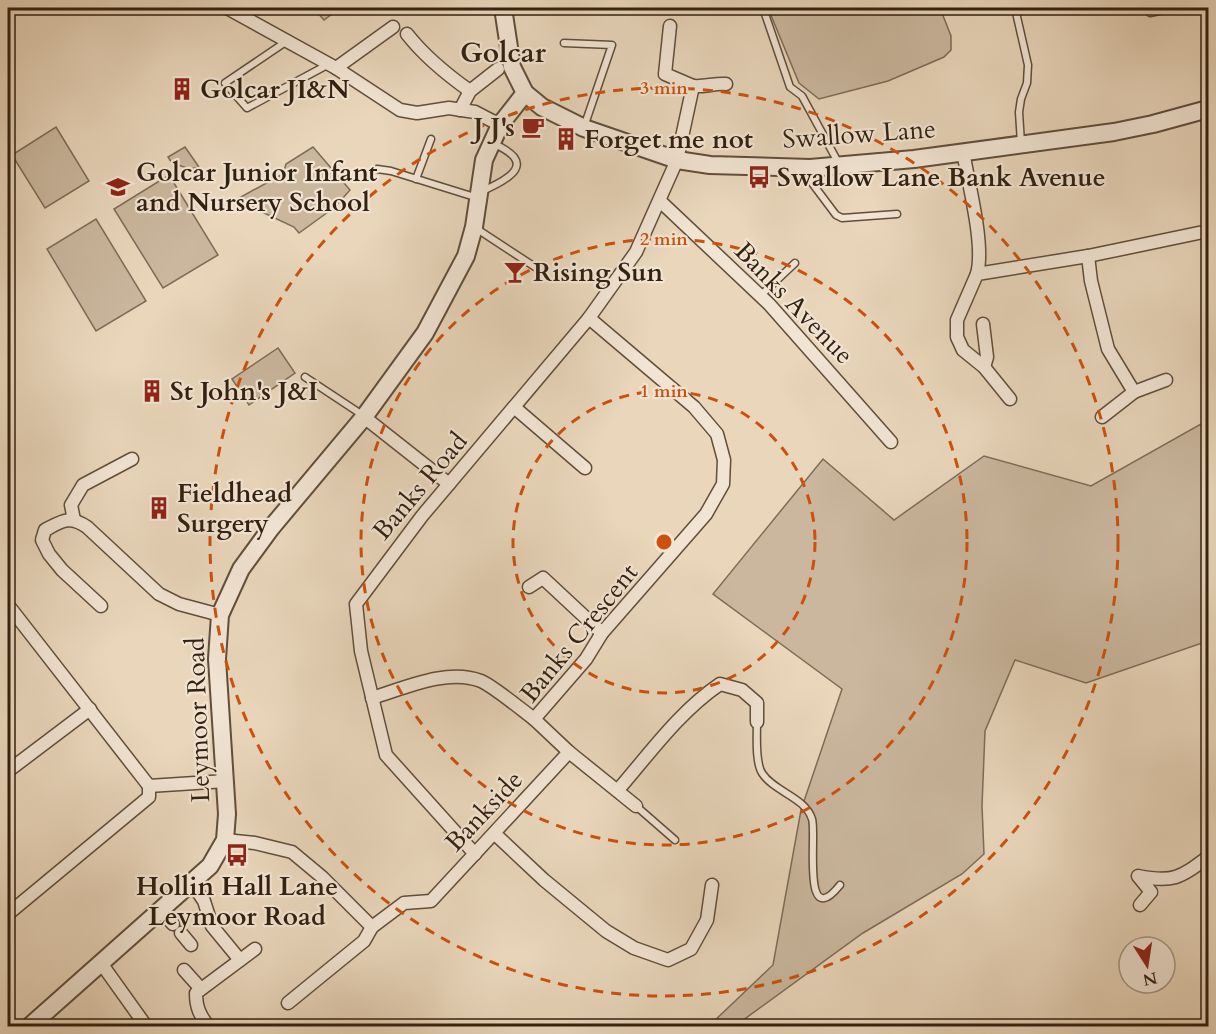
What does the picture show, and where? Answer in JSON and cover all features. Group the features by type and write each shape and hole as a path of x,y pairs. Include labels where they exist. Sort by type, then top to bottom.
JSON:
{"street":[{"path":"227,8 333,66 400,110 417,113 449,108 475,112 500,124"},
{"path":"503,8 512,67 525,93"},
{"path":"670,26 665,74 693,86 726,84"},
{"path":"333,66 393,27"},
{"path":"407,34 422,53 450,77 470,90"},
{"path":"460,110 470,90 498,69"},
{"name":"Banks Road","path":"475,854 386,755 361,651 356,604 449,484 589,318 636,252 677,160 693,86"},
{"name":"Leymoor Road","path":"30,1026 210,866 225,840 226,781 217,659 220,615 241,569 271,528 364,417 425,333 466,256 474,227 484,160 491,143 500,124 525,93"},
{"name":"Swallow Lane","path":"525,93 543,107 584,128 677,160 710,165 801,167 914,159 1114,132 1209,109"},
{"path":"963,151 980,262 957,320 957,337 963,350 984,367 1010,399"},
{"name":"Banks Avenue","path":"660,201 760,296 891,442"},
{"path":"977,274 1088,256 1209,231"},
{"path":"1088,256 1091,281 1108,349 1134,392"},
{"name":"Banks Crescent","path":"589,318 694,407 717,434 724,460 723,484 706,514 602,633 586,659 534,719 568,752 636,806"},
{"path":"984,324 987,357 984,367"},
{"path":"1102,417 1134,392 1166,380"},
{"path":"514,408 585,468"},
{"path":"364,417 449,484"},
{"path":"74,520 71,505 83,485 132,459"},
{"path":"101,606 62,570 49,554 42,540 45,530 66,519 74,520 87,527 159,594 179,604 220,615"},
{"path":"529,586 545,573 602,633"},
{"path":"8,605 150,786 149,796 8,914"},
{"path":"372,698 431,680 458,677 482,681 534,719"},
{"path":"618,790 666,733 699,699 720,684 742,690 757,703 757,722"},
{"path":"8,771 90,709"},
{"name":"Bankside","path":"372,927 404,903 431,901 568,752"},
{"path":"150,786 226,781"},
{"path":"495,834 544,880 606,931 634,948 668,960 691,950 707,920 712,885"},
{"path":"225,840 255,843 292,852 322,877 372,927 363,941 288,1003"},
{"path":"1140,905 1151,892 1138,876 1160,880 1179,878 1209,857"},
{"path":"192,883 204,901 212,926 240,960"},
{"path":"161,910 191,945"},
{"path":"208,1026 199,1014 196,993 255,949"},
{"path":"101,963 146,1026"},
{"path":"184,969 201,989"}],"lane":[{"path":"763,8 790,87 802,96 839,165"},
{"path":"1014,8 1028,65 1027,83 1019,112 1021,144"},
{"path":"1150,13 1173,8"},
{"path":"287,40 225,83 247,108 333,66"},
{"path":"564,43 612,45 584,128"},
{"path":"416,178 431,139"},
{"path":"377,169 479,195 504,182 516,167 513,154 491,143"},
{"path":"801,167 836,215 842,218 897,214"},
{"path":"474,227 535,267"},
{"path":"760,296 795,263"},
{"path":"305,377 364,417"},
{"path":"757,722 761,771 770,781 808,808 813,821 815,892 825,898 832,895 840,885"},
{"path":"636,806 675,840"}],"shaded area":[{"path":"313,8 340,8 324,20"},
{"path":"768,8 940,8 951,36 951,50 944,57 888,81 819,99 799,83"},
{"path":"56,127 89,181 45,208 12,155"},
{"path":"185,147 199,167 190,169 172,163 168,157"},
{"path":"313,147 350,190 335,207 299,233 294,227 239,198 283,174 286,164"},
{"path":"169,175 218,255 163,288 114,209"},
{"path":"96,219 146,301 96,331 47,249"},
{"path":"278,348 295,373 249,405 232,379"},
{"path":"1208,420 1208,641 1086,683 1015,660 985,731 982,806 984,854 962,874 863,933 735,1026 711,1024 773,965 801,810 842,689 713,594 823,459 894,520 984,456 1091,486"}],"place":[{"name":"Golcar JI&N","path":"182,89"},
{"name":"J J's","path":"533,127"},
{"name":"Forget me not","path":"566,139"},
{"name":"Swallow Lane Bank Avenue","path":"759,177"},
{"name":"Golcar Junior Infant and Nursery School","path":"118,187"},
{"name":"Rising Sun","path":"515,272"},
{"name":"St John's J&I","path":"152,391"},
{"name":"Fieldhead Surgery","path":"159,508"},
{"name":"Hollin Hall Lane Leymoor Road","path":"237,855"}],"district":[{"name":"Golcar","path":"503,53"}]}
